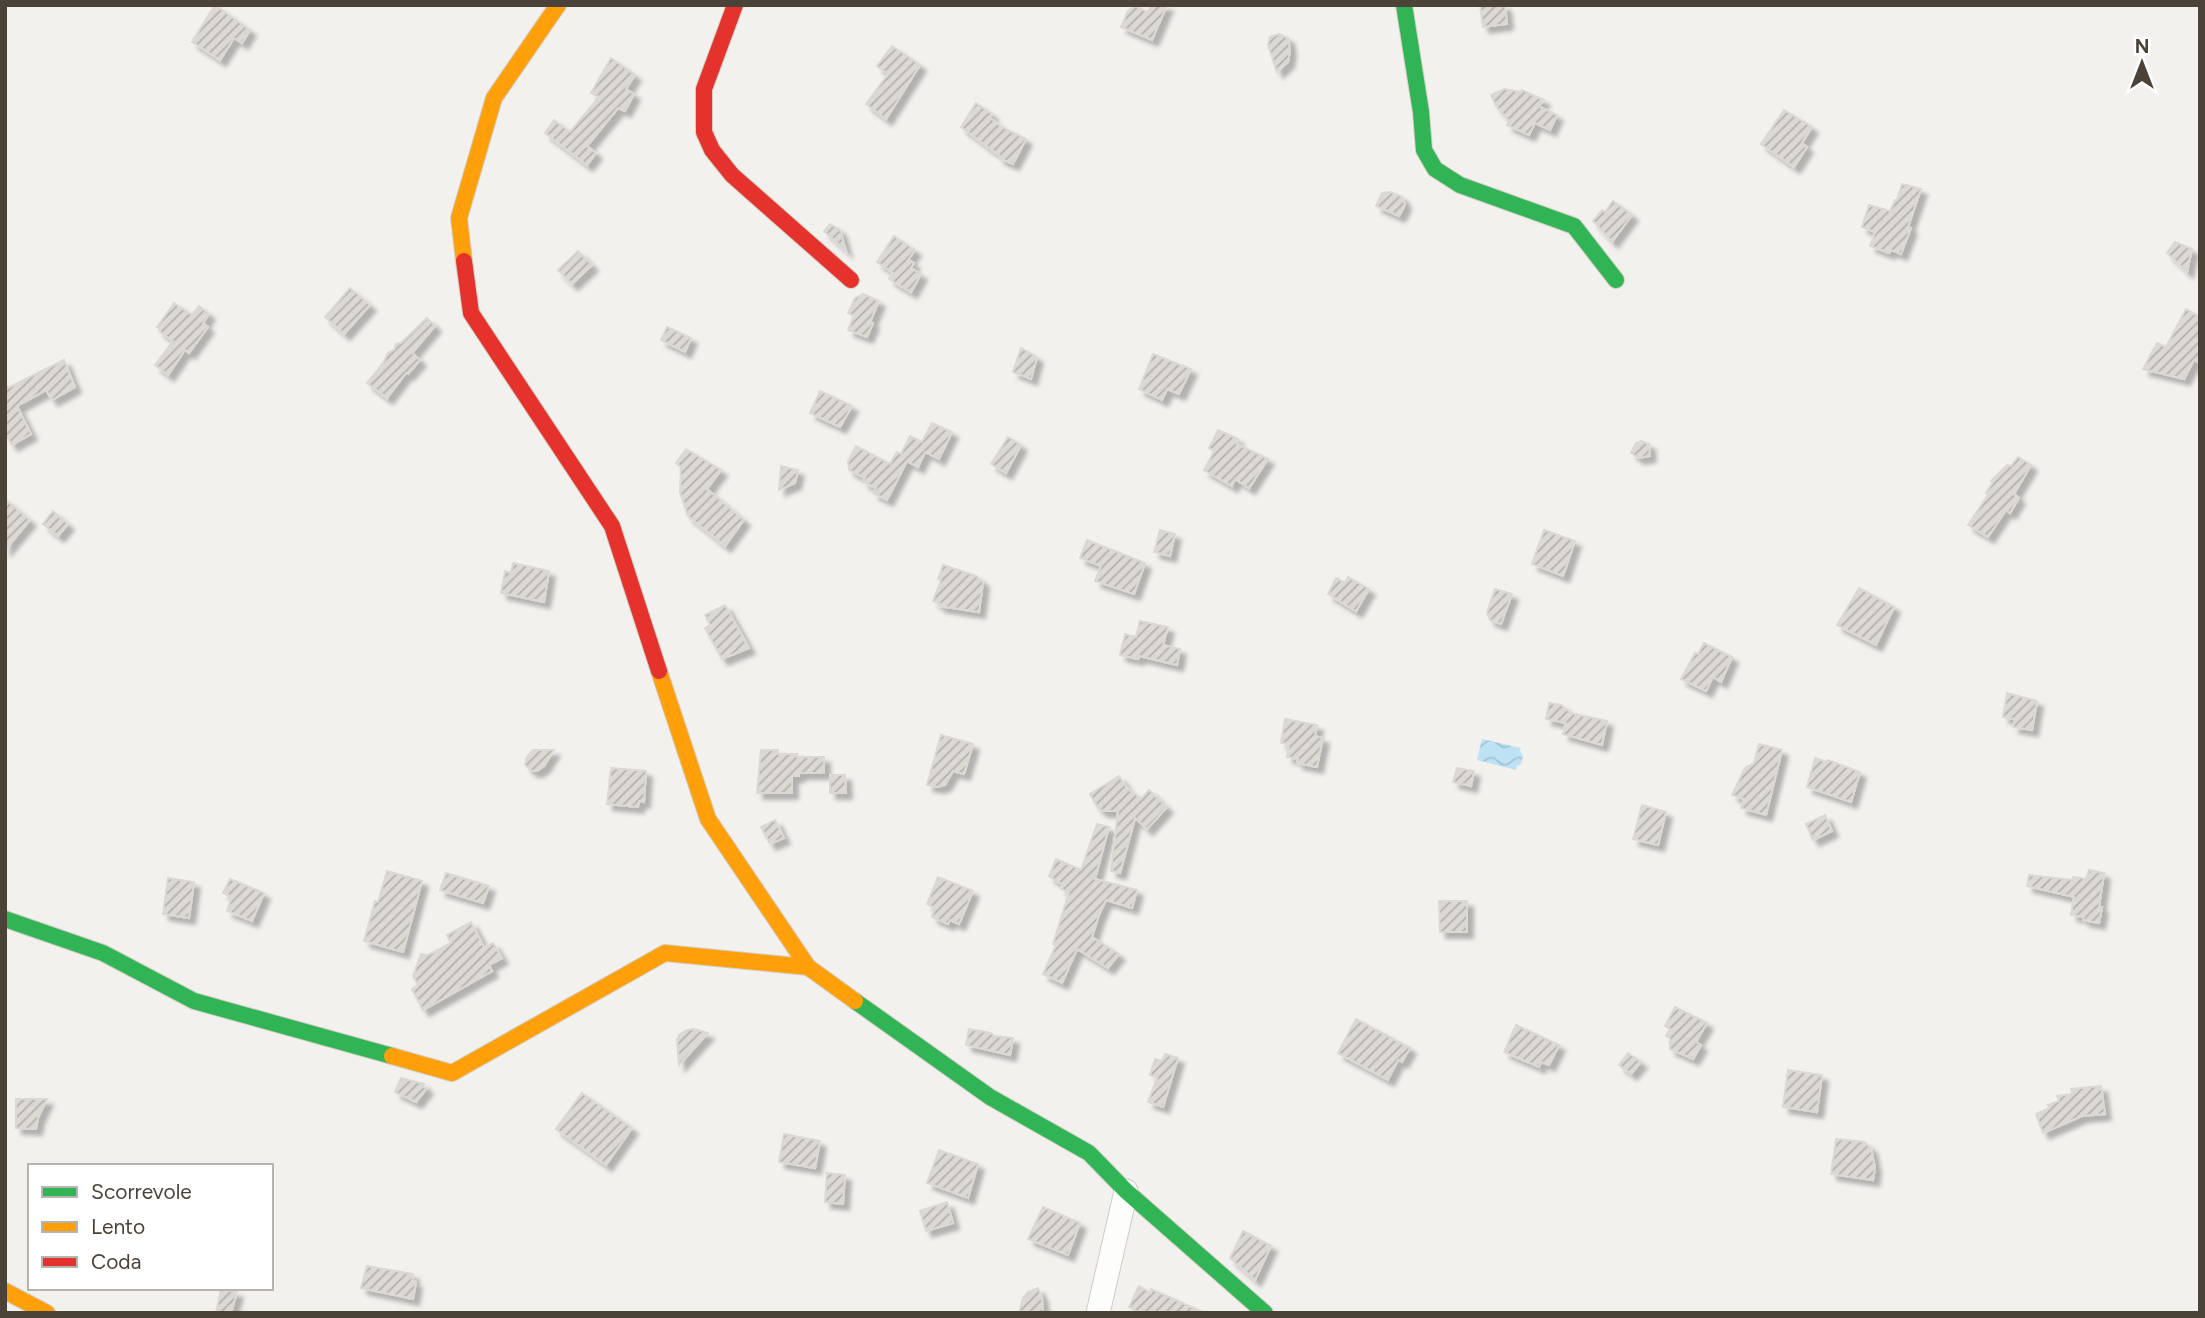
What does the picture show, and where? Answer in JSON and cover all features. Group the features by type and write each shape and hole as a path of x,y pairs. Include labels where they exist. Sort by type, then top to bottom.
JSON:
{"street":[{"path":"558,5 494,98 459,218 471,313 611,526 708,819 808,967 990,1097 1089,1153 1126,1191 1265,1313"},
{"path":"734,5 704,89 704,132 712,150 732,175 851,279"},
{"path":"1404,5 1421,112 1424,150 1435,169 1460,185 1574,226 1616,280"},
{"path":"5,919 103,953 194,1002 452,1073 665,953 808,967"},
{"path":"1098,1313 1126,1191"},
{"path":"5,1292 47,1313"}],"water":[{"path":"1482,739 1521,748 1521,764 1516,770 1477,760"}],"building":[{"path":"215,5 250,30 242,43 234,38 220,60 192,42"},
{"path":"1151,5 1167,5 1152,40 1121,27 1128,11 1135,6 1148,12"},
{"path":"1480,5 1505,5 1507,24 1483,27"},
{"path":"1279,34 1288,38 1290,50 1288,62 1277,72 1268,45 1270,37"},
{"path":"892,46 920,65 886,119 866,104 888,74 877,66"},
{"path":"611,58 635,75 626,89 634,94 625,111 618,108 587,146 596,153 587,165 545,133 554,120 570,132 599,97 591,93"},
{"path":"1504,89 1522,90 1544,100 1538,106 1557,115 1550,130 1535,123 1529,135 1507,125 1509,121 1496,106 1491,95"},
{"path":"976,103 992,114 989,117 1002,127 1026,139 1013,164 999,158 1000,156 961,127"},
{"path":"1784,110 1812,127 1802,143 1807,147 1794,167 1761,144"},
{"path":"1902,184 1921,189 1901,254 1891,250 1889,253 1870,246 1875,232 1862,227 1869,205 1890,211"},
{"path":"1390,192 1403,199 1405,205 1399,216 1376,206 1382,193"},
{"path":"1613,201 1632,215 1612,242 1593,221 1602,210 1605,212"},
{"path":"830,224 840,230 846,251 824,231"},
{"path":"894,236 915,250 908,260 914,263 911,268 921,274 911,292 889,279 893,273 877,262"},
{"path":"2175,242 2192,249 2187,272 2167,253"},
{"path":"578,251 592,265 572,284 558,270"},
{"path":"350,288 370,305 344,334 325,317"},
{"path":"863,294 879,301 867,337 848,330 854,316 848,313 855,298"},
{"path":"174,303 192,315 199,306 209,314 203,323 208,327 189,353 185,350 168,375 155,365 173,341 157,327"},
{"path":"2186,309 2200,317 2200,363 2194,360 2184,379 2143,369 2157,343 2166,347"},
{"path":"427,318 435,326 412,353 420,360 387,398 367,383 396,344 401,343"},
{"path":"667,327 691,338 685,352 661,340"},
{"path":"1021,348 1037,357 1031,379 1013,372"},
{"path":"1153,354 1191,369 1179,394 1167,389 1162,400 1139,389"},
{"path":"64,360 75,387 52,400 46,390 17,406 31,434 12,445 5,433 5,383 8,388"},
{"path":"820,391 852,406 840,427 810,413"},
{"path":"932,423 952,432 939,459 925,452 918,467 907,461 887,500 873,493 876,488 863,482 865,478 849,470 848,461 856,446 890,464 897,452 901,454 910,436 922,442"},
{"path":"1218,430 1238,439 1235,443 1268,459 1249,488 1235,479 1232,486 1204,470 1214,451 1209,448"},
{"path":"1008,437 1021,445 1006,473 991,464"},
{"path":"1641,441 1649,444 1650,456 1639,458 1631,453 1636,443"},
{"path":"686,449 721,470 707,489 744,520 725,546 688,516 680,492 681,467 676,463"},
{"path":"2018,457 2031,465 2014,494 2019,498 2010,513 2006,510 1988,537 1968,525 1988,495 1986,493 1993,482 1991,481"},
{"path":"781,466 798,470 795,483 779,490"},
{"path":"5,499 30,520 5,550"},
{"path":"53,511 68,524 58,536 43,524"},
{"path":"1160,530 1175,534 1170,556 1154,552"},
{"path":"1544,530 1575,541 1563,576 1532,564"},
{"path":"1087,540 1145,563 1134,594 1095,581 1101,566 1080,558"},
{"path":"513,563 549,571 544,602 501,593 505,571 511,573"},
{"path":"943,565 976,576 983,582 979,612 939,606 941,604 933,601"},
{"path":"1348,577 1369,589 1356,611 1328,594 1336,578 1345,583"},
{"path":"1859,588 1894,607 1876,645 1837,625"},
{"path":"1495,589 1512,594 1501,624 1490,620 1487,613"},
{"path":"725,605 749,648 722,659 705,628 710,625 705,615"},
{"path":"1140,621 1168,627 1163,645 1180,649 1177,665 1139,656 1138,659 1120,655 1125,634 1136,637"},
{"path":"1704,643 1732,657 1721,682 1713,677 1706,691 1681,679 1695,653 1698,654"},
{"path":"2007,693 2037,701 2032,730 2013,727 2015,719 2003,717"},
{"path":"1549,703 1561,705 1571,713 1607,721 1602,745 1563,734 1566,723 1546,719"},
{"path":"1285,719 1317,725 1315,736 1323,738 1317,767 1297,763 1298,759 1287,757 1289,744 1281,743"},
{"path":"941,735 973,744 964,774 953,771 945,785 938,787 927,785"},
{"path":"1759,744 1782,750 1766,815 1741,808 1744,799 1732,795 1745,768 1754,763"},
{"path":"533,750 554,750 544,766 537,771 532,771 525,765"},
{"path":"761,750 778,750 777,754 798,754 797,757 824,757 824,773 799,773 799,776 792,776 792,793 757,793"},
{"path":"1815,758 1860,772 1851,802 1807,787"},
{"path":"611,768 646,771 644,802 639,801 638,807 607,804"},
{"path":"1457,768 1474,771 1471,786 1453,782"},
{"path":"830,775 845,775 846,793 830,793"},
{"path":"1119,776 1127,788 1141,799 1149,790 1167,807 1147,829 1135,818 1120,873 1111,871 1118,811 1103,811 1098,808 1090,794"},
{"path":"1642,805 1666,812 1658,845 1633,839"},
{"path":"1825,815 1832,831 1813,840 1806,824"},
{"path":"775,820 784,838 770,844 761,827"},
{"path":"1097,824 1109,827 1095,879 1137,890 1132,908 1106,900 1099,915 1092,937 1119,954 1108,968 1077,949 1062,983 1043,974 1056,945 1053,944 1069,892 1061,889 1063,885 1049,876 1056,859 1081,870"},
{"path":"2089,870 2104,873 2099,923 2071,915 2074,897 2027,886 2029,875 2086,879"},
{"path":"387,871 422,881 403,952 364,941"},
{"path":"446,873 489,886 483,903 440,890"},
{"path":"938,877 973,891 959,924 950,920 948,924 932,917 935,908 927,904"},
{"path":"168,878 194,882 189,918 163,914"},
{"path":"230,879 264,893 252,921 227,911 232,897 223,893"},
{"path":"1439,901 1467,901 1467,932 1440,932"},
{"path":"471,922 484,947 493,943 502,958 489,965 492,971 423,1010 412,989 418,985 413,976 421,954 428,955 451,943 447,935"},
{"path":"1675,1007 1707,1023 1696,1042 1701,1045 1693,1059 1670,1049 1670,1038 1666,1036 1670,1029 1665,1026"},
{"path":"1356,1019 1410,1048 1402,1062 1398,1060 1388,1080 1338,1053"},
{"path":"1516,1025 1559,1045 1549,1065 1541,1062 1539,1067 1504,1052"},
{"path":"694,1029 708,1033 679,1065 679,1035"},
{"path":"969,1029 1013,1038 1010,1055 966,1045"},
{"path":"1628,1053 1641,1062 1631,1074 1619,1065"},
{"path":"1165,1054 1178,1058 1163,1107 1148,1102 1157,1078 1150,1075 1155,1059 1162,1061"},
{"path":"1788,1070 1822,1075 1817,1112 1783,1107"},
{"path":"401,1078 424,1084 423,1087 427,1088 416,1102 395,1092"},
{"path":"2101,1086 2105,1114 2082,1116 2043,1133 2036,1114 2059,1101 2057,1096 2072,1094 2071,1089"},
{"path":"582,1093 632,1128 606,1165 556,1129"},
{"path":"16,1099 47,1099 36,1129 16,1128"},
{"path":"784,1134 820,1141 815,1168 779,1162"},
{"path":"1836,1139 1864,1142 1871,1148 1875,1168 1873,1180 1831,1174"},
{"path":"939,1150 978,1164 968,1198 927,1183"},
{"path":"827,1173 845,1175 843,1204 825,1202"},
{"path":"947,1202 953,1223 926,1231 920,1211"},
{"path":"1043,1207 1080,1223 1068,1255 1028,1239"},
{"path":"1243,1231 1271,1246 1255,1280 1230,1258"},
{"path":"367,1266 413,1274 412,1281 416,1282 413,1299 361,1288"},
{"path":"1139,1286 1205,1313 1140,1313 1129,1307"},
{"path":"1038,1288 1043,1313 1019,1313 1023,1298 1028,1292"},
{"path":"221,1290 237,1292 231,1313 216,1313"}],"traffic: fast":[{"path":"1404,5 1421,112 1424,150 1435,169 1460,185 1574,226 1616,280"},
{"path":"5,919 103,953 194,1001 392,1056"},
{"path":"855,1001 990,1097 1089,1153 1126,1191 1265,1313"}],"traffic: slow":[{"path":"464,261 459,218 494,98 558,5"},
{"path":"659,671 708,819 808,967 855,1001"},
{"path":"392,1056 452,1073 665,953 808,967"},
{"path":"5,1291 47,1313"}],"traffic: jam":[{"path":"735,5 704,89 704,132 712,150 732,175 851,280"},
{"path":"464,261 471,313 612,526 659,671"}]}
